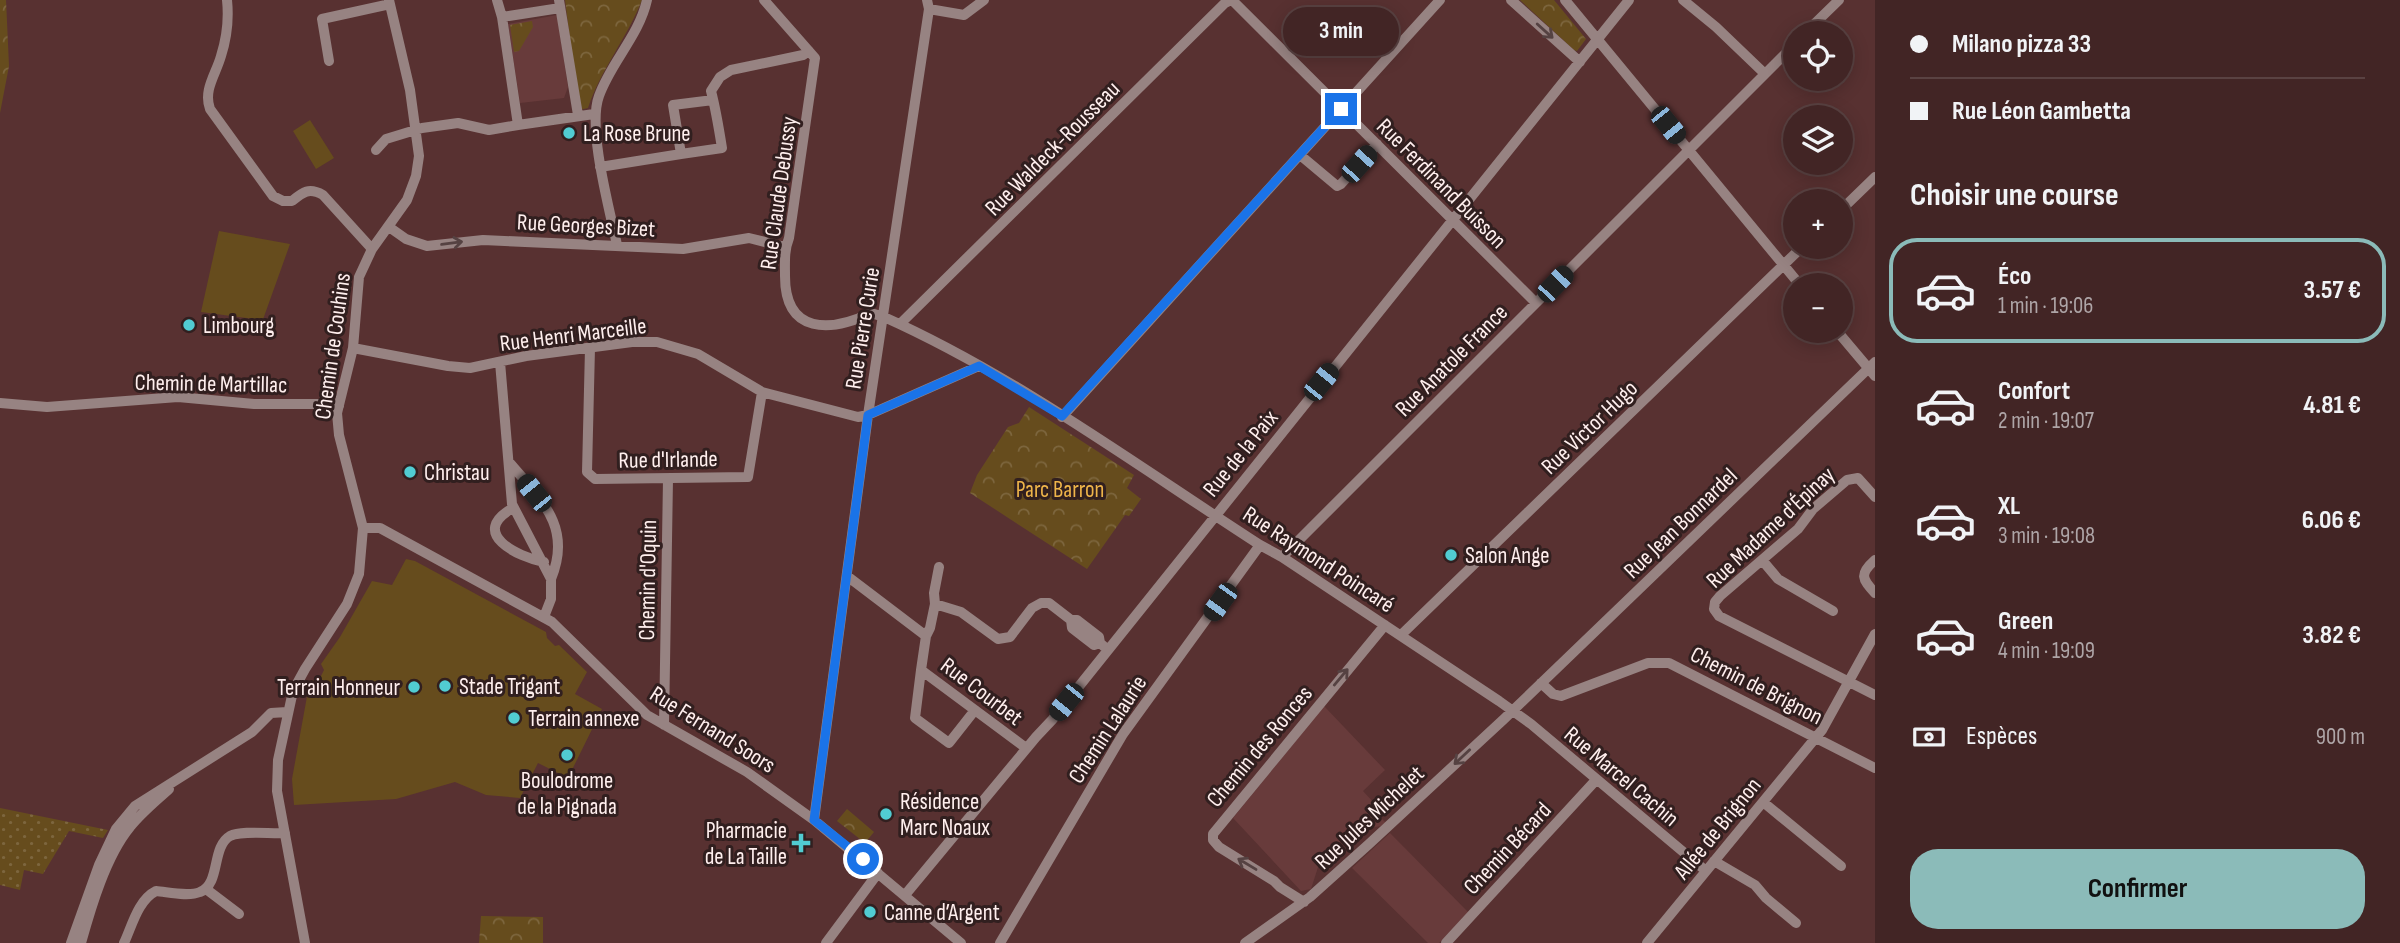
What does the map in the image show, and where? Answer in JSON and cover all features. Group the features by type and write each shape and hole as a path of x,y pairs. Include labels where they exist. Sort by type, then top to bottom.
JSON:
{"street":[{"path":"227,0 229,17 222,55 208,90 207,102 210,109 274,195 283,201 292,201 305,190 314,190 323,195 372,249"},
{"path":"497,0 502,11 518,125"},
{"path":"617,245 600,167 594,114 599,96 643,16 647,0"},
{"path":"600,167 722,148 711,91 720,77 731,69 803,55 809,51 764,0"},
{"name":"Rue Pierre Curie","path":"814,820 868,415 928,5 964,15 984,0"},
{"name":"Rue Ferdinand Buisson","path":"1231,0 1536,303"},
{"name":"Rue Waldeck-Rousseau","path":"900,324 1224,3 1231,0"},
{"path":"1062,416 1440,0"},
{"path":"1511,0 1580,62"},
{"path":"1565,0 1790,273"},
{"name":"Rue de la Paix","path":"905,895 1052,720 1104,647 1214,515 1629,0"},
{"path":"1683,0 1765,73"},
{"path":"1817,21 1839,0"},
{"path":"329,61 322,19 389,2"},
{"name":"Chemin de Couhins","path":"304,943 276,780 278,760 297,682 347,604 362,558 363,528 339,435 338,406 353,348 358,282 363,264 407,200 416,176 419,156 410,90 389,2"},
{"path":"502,17 560,4 578,115"},
{"name":"Rue Claude Debussy","path":"809,51 816,58 816,65 789,238 785,247 785,284 788,298 793,311 817,326 849,323 871,313 884,317"},
{"name":"Rue Anatole France","path":"1282,557 1783,56"},
{"path":"681,154 673,105 713,100"},
{"path":"376,150 386,139 422,128 458,123 489,131 594,114"},
{"path":"1300,155 1337,186 1377,144"},
{"path":"1853,198 1875,177"},
{"name":"Rue Georges Bizet","path":"389,226 406,239 427,246 482,240 697,248 749,238 785,247"},
{"name":"Rue Victor Hugo","path":"1401,635 1789,259"},
{"name":"Rue Raymond Poincaré","path":"884,317 979,366 1062,416 1401,635 1512,711"},
{"name":"Rue Henri Marceille","path":"353,348 461,367 632,342 657,342 698,354 762,392 858,416 868,415"},
{"path":"1848,343 1873,369"},
{"name":"Rue d'Irlande","path":"590,348 587,472 595,479 748,477 762,392"},
{"path":"500,362 513,508 551,579"},
{"path":"868,415 979,366"},
{"name":"Rue Jean Bonnardel","path":"1512,711 1873,369"},
{"name":"Chemin de Martillac","path":"0,403 47,407 178,397 254,404 318,403 338,406"},
{"path":"509,462 547,508 555,522 557,553 551,579 551,599 544,617"},
{"name":"Rue Madame d'Épinay","path":"1848,681 1716,614 1714,606 1717,599 1798,529 1813,509 1849,478 1860,480 1875,497"},
{"name":"Chemin d'Oquin","path":"664,725 668,479"},
{"path":"513,508 498,522 498,540 511,551 544,562"},
{"name":"Rue Fernand Soors","path":"363,528 380,528 544,617 566,634 643,711 747,772 814,820 961,943"},
{"name":"Chemin Lalaurie","path":"1000,943 1123,734 1260,545"},
{"path":"1875,560 1866,569 1864,576 1866,583 1875,593"},
{"path":"1762,561 1778,579 1833,611"},
{"path":"926,636 935,604 934,593 939,566"},
{"name":"Rue Courbet","path":"847,576 926,636 921,670 1026,748"},
{"path":"935,604 961,612 998,639 1010,637 1032,608 1041,603 1049,603 1071,620 1072,628 1094,645 1104,647"},
{"name":"Chemin des Ronces","path":"1304,902 1219,847 1213,840 1213,834 1385,625"},
{"name":"Allée de Brignon","path":"1647,943 1816,737 1875,634"},
{"name":"Chemin de Brignon","path":"1541,683 1553,694 1561,696 1648,663 1670,663 1875,768"},
{"path":"921,670 915,718 949,743 975,710"},
{"path":"1848,681 1875,695"},
{"name":"Rue Jules Michelet","path":"1245,943 1304,902 1512,711"},
{"name":"Rue Marcel Cachin","path":"1512,711 1706,871"},
{"path":"71,943 89,889 116,829 135,806 251,732 271,713 288,712"},
{"path":"81,943 102,881 120,841 134,822 183,777"},
{"name":"Chemin Bécard","path":"1446,943 1596,780"},
{"path":"1763,802 1842,866"},
{"path":"124,943 144,901 152,893 195,894 205,889 210,883 222,845 229,837 237,834 285,833"},
{"path":"1714,861 1755,885 1796,923"},
{"path":"826,943 878,873"},
{"path":"205,889 239,914"}],"shaded area":[{"path":"557,15 568,87 564,98 520,103 508,24"},
{"path":"1324,706 1385,770 1363,791 1374,803 1370,807 1386,823 1352,831 1320,861 1311,889 1301,891 1233,818"},
{"path":"1390,833 1468,912 1439,943 1428,943 1352,868"}],"green space":[{"path":"0,0 6,0 9,66 0,113"},
{"path":"565,0 642,0 588,108 579,110"},
{"path":"1520,0 1554,0 1586,39 1577,51 1574,50"},
{"path":"532,21 533,27 519,51 514,52 510,25"},
{"path":"310,120 334,158 316,169 293,131"},
{"path":"219,231 290,244 261,325 254,319 201,312"},
{"name":"Parc Barron","path":"1029,407 1134,475 1127,488 1141,499 1129,516 1125,515 1087,569 970,493 977,475 1008,427 1019,423"},
{"name":"Stade Trigant","path":"406,559 415,561 546,632 547,638 555,646 559,645 587,672 575,694 602,709 568,778 538,763 520,798 486,795 455,782 396,799 294,805 292,779 308,691 313,680 319,680 324,670 321,664 372,581 392,585"},
{"path":"0,808 108,830 103,838 69,831 43,874 24,870 20,890 0,885"},
{"path":"847,809 874,832 865,843 837,821"},
{"path":"481,916 543,917 543,943 479,943"}],"place":[{"name":"La Rose Brune","path":"569,133"},
{"name":"Limbourg","path":"189,325"},
{"name":"Christau","path":"410,472"},
{"name":"Salon Ange","path":"1451,555"},
{"name":"Stade Trigant","path":"445,686"},
{"name":"Terrain Honneur","path":"414,687"},
{"name":"Terrain annexe","path":"514,718"},
{"name":"Boulodrome de la Pignada","path":"567,755"},
{"name":"Résidence Marc Noaux","path":"886,814"},
{"name":"Pharmacie de La Taille","path":"801,843"},
{"name":"Canne d’Argent","path":"870,912"}],"route":[{"path":"863,859 814,820 868,415 979,366 1062,416 1341,109"}]}
